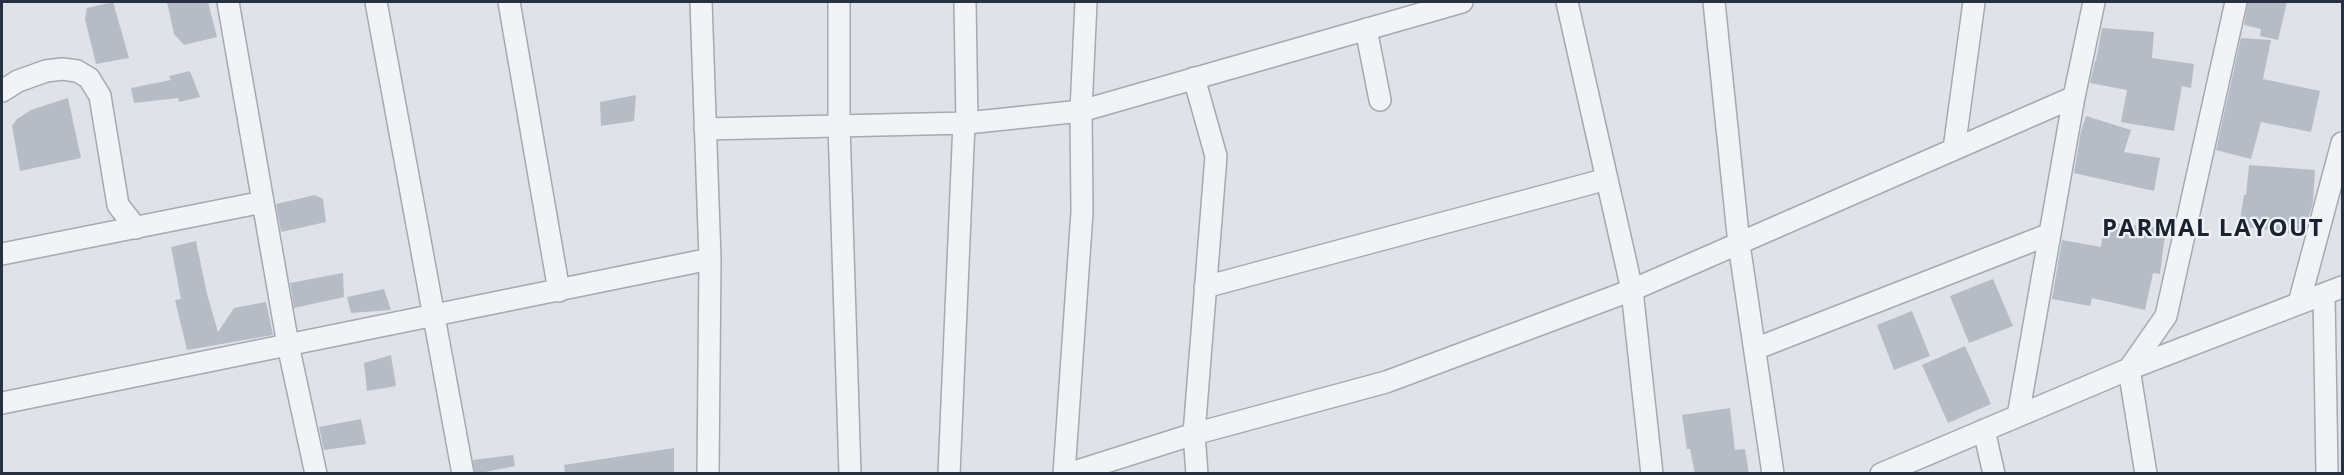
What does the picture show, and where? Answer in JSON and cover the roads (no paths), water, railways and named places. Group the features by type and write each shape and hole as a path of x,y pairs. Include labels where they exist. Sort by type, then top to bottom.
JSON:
{"street":[{"path":"228,2 288,345 316,474"},
{"path":"376,2 463,474"},
{"path":"509,2 559,291"},
{"path":"700,2 710,259 708,474"},
{"path":"839,2 839,125 850,474"},
{"path":"949,474 966,123 965,2"},
{"path":"1086,2 1081,111 1082,212 1066,474 1194,434 1386,382 1632,290 2074,97"},
{"path":"1714,2 1739,244 1773,474"},
{"path":"1954,149 1974,2"},
{"path":"2018,416 2074,97 2094,2"},
{"path":"2145,474 2129,369 2166,316 2236,2"},
{"path":"705,129 966,123 1081,111 1450,3"},
{"path":"1572,3 1632,290 1652,474"},
{"path":"1366,29 1380,100"},
{"path":"2,91 18,81 45,70 77,71 89,78 100,96 118,205 136,228"},
{"path":"1194,78 1216,156 1194,434 1197,474"},
{"path":"2299,303 2343,143"},
{"path":"1205,287 1607,179"},
{"path":"2,250 136,228 263,202"},
{"path":"1755,349 2050,234"},
{"path":"2,403 710,259"},
{"path":"1881,474 2129,369 2333,291 2327,474"},
{"path":"1984,430 1994,474"}],"district":[{"name":"PARMAL LAYOUT","path":"2213,229"}]}
